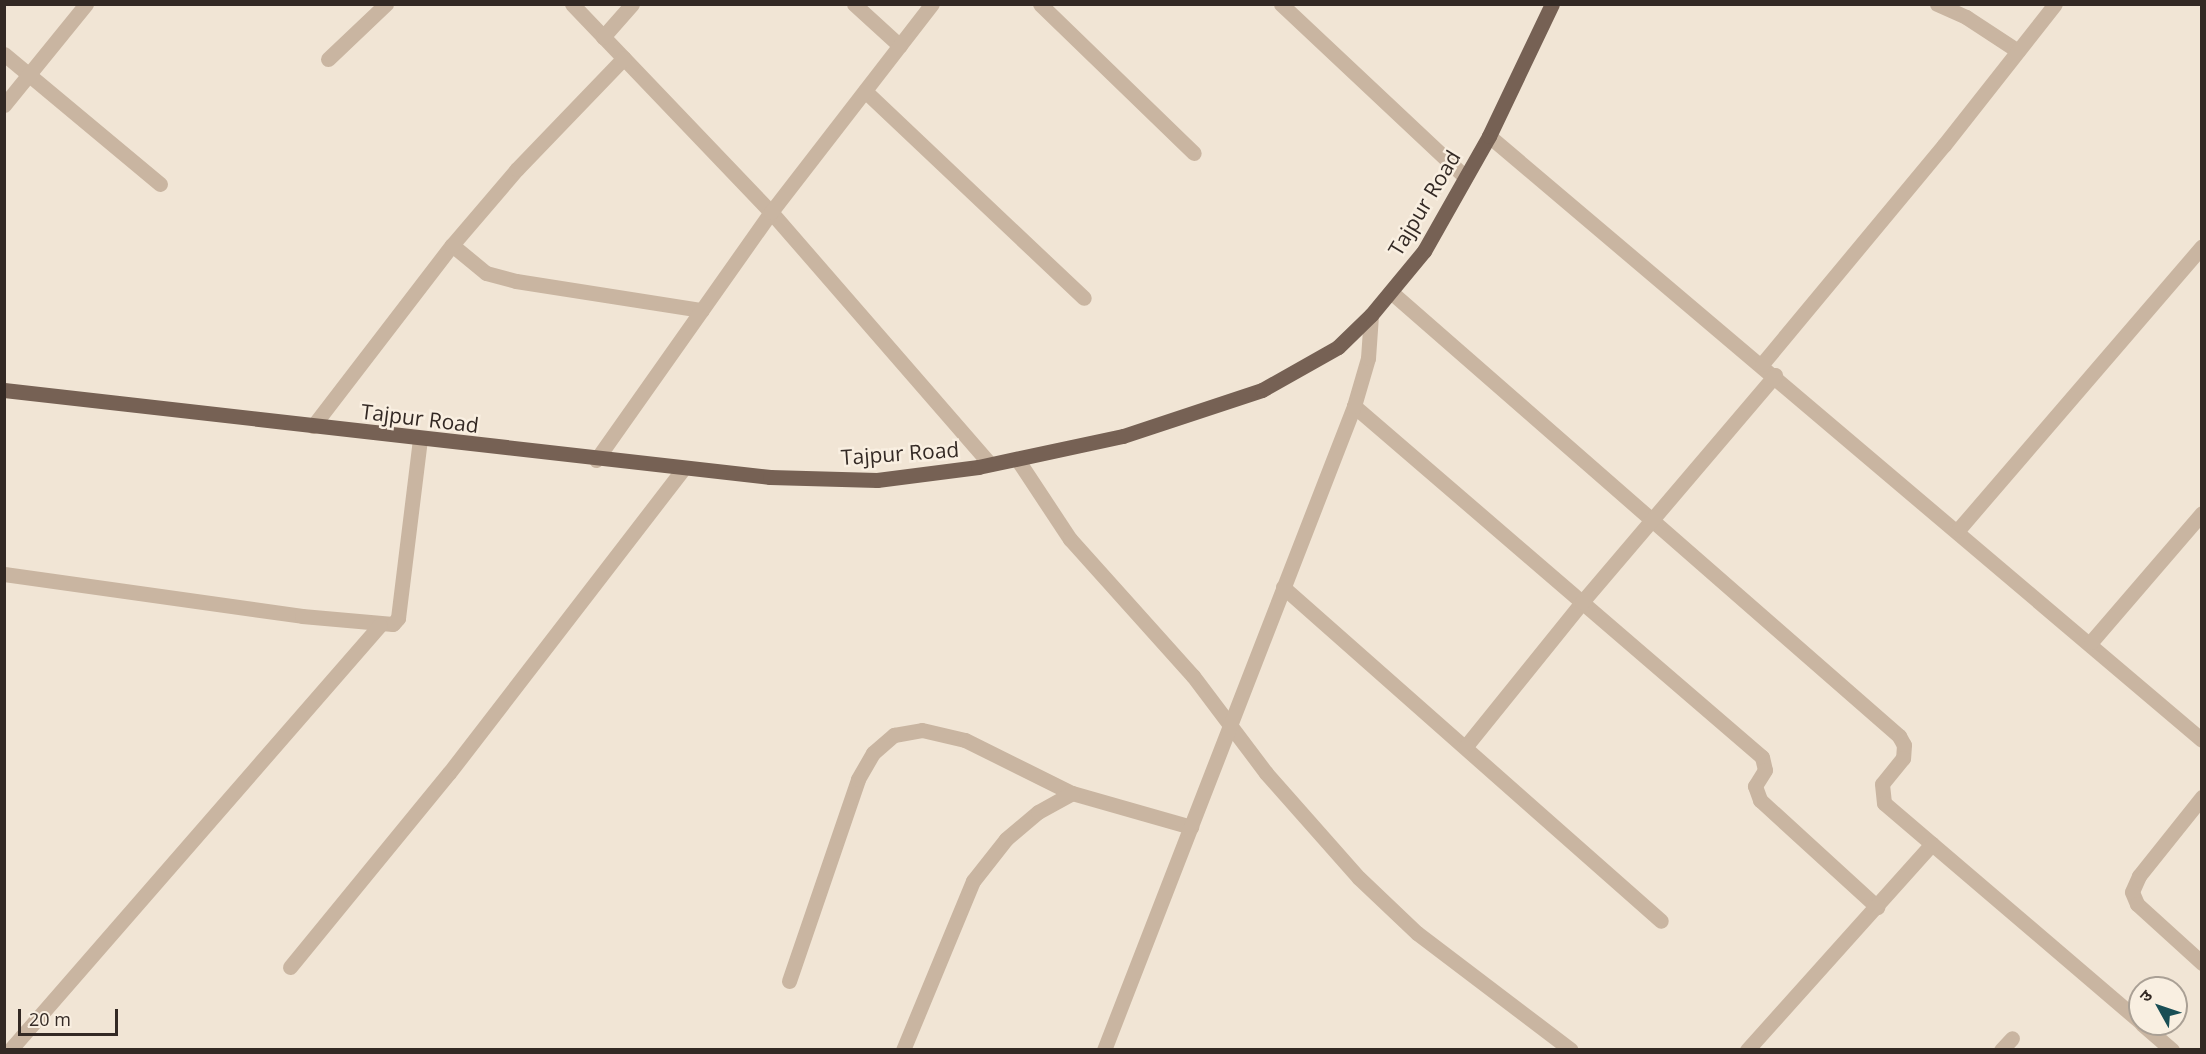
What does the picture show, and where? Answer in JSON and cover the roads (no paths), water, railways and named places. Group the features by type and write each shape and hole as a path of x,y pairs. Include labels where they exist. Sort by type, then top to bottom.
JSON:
{"main road":[{"name":"Tajpur Road","path":"4,390 682,470 770,477 877,480 990,464 1123,436 1263,390 1338,348 1371,315 1424,251 1489,136 1552,4"}],"street":[{"path":"4,105 86,4"},
{"path":"328,59 386,4"},
{"path":"572,4 771,212 990,464"},
{"path":"603,37 632,4"},
{"path":"854,4 900,46"},
{"path":"596,460 771,212 932,4"},
{"path":"1041,4 1194,153"},
{"path":"1281,4 1465,177"},
{"path":"1937,4 1966,17 2018,51"},
{"path":"1762,364 2055,4"},
{"path":"4,54 160,184"},
{"path":"313,426 452,245 517,169 624,58"},
{"path":"865,91 1084,298"},
{"path":"1489,136 2091,642 2202,740"},
{"path":"452,245 486,273 516,281 702,310"},
{"path":"1958,530 2202,246"},
{"path":"1391,292 1899,736 1904,745 1903,758 1882,784 1880,794 1884,803 2128,1012"},
{"path":"1104,1050 1354,406 1368,358 1371,315"},
{"path":"1466,746 1582,602 1775,375"},
{"path":"1354,406 1762,757 1765,770 1755,786 1760,800 1877,907"},
{"path":"4,574 393,624 398,618 420,440"},
{"path":"1017,459 1070,538 1231,723 1266,773 1392,911 1571,1050"},
{"path":"290,967 449,773 682,470"},
{"path":"2091,642 2202,513"},
{"path":"1283,587 1466,746 1661,921"},
{"path":"10,1050 380,624"},
{"path":"789,981 858,779 873,753 894,735 922,730 965,740 1072,793 1191,827"},
{"path":"903,1050 974,881 1006,839 1038,812 1072,793"},
{"path":"2202,797 2139,876 2132,892 2137,904 2202,963"},
{"path":"1747,1050 1932,844"},
{"path":"2156,1036 2172,1050"},
{"path":"2001,1050 2012,1038"}]}
